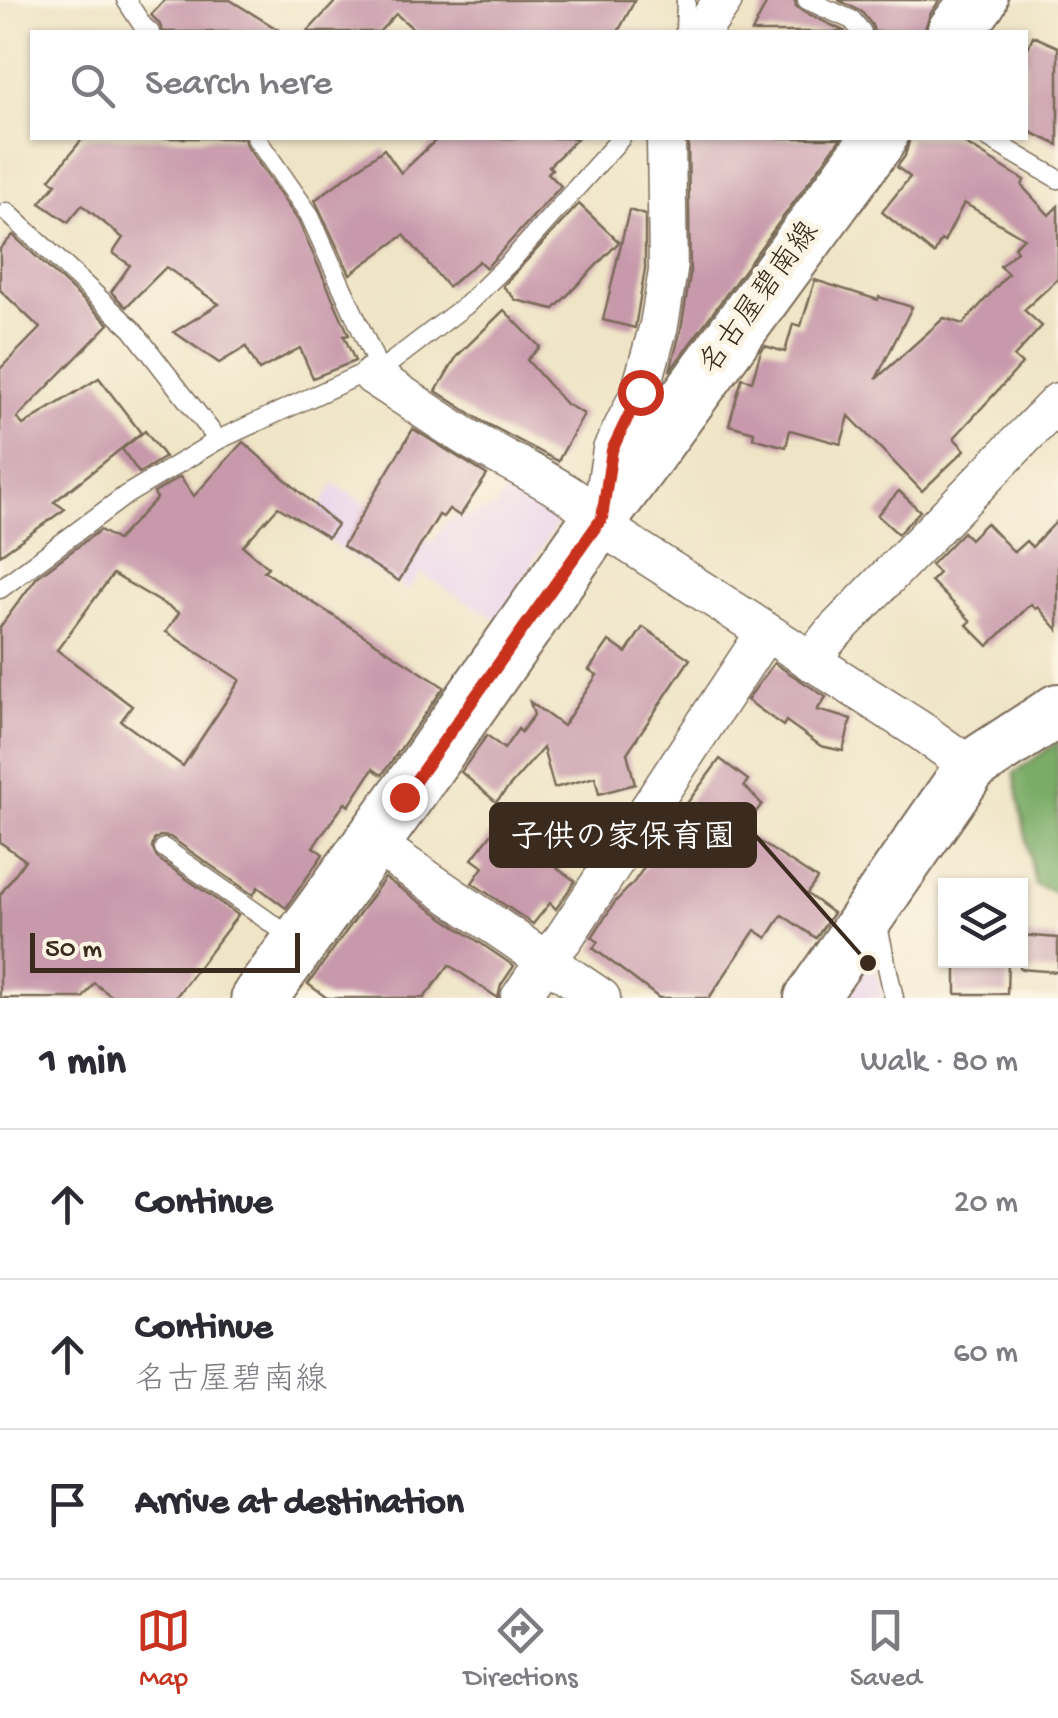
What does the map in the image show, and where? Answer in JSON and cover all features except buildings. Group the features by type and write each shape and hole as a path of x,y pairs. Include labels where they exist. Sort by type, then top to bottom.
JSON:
{"main road":[{"path":"956,30 978,0"},
{"name":"名古屋碧南線","path":"259,998 878,140"}],"street":[{"path":"702,30 722,0"},
{"path":"602,518 612,450 640,392 659,325 668,272 666,140"},
{"path":"373,376 469,439 569,494 602,518 620,538 971,767"},
{"path":"810,662 830,636 1058,402"},
{"path":"520,998 564,938 766,632"},
{"path":"812,998 971,767 1058,710"},
{"path":"372,842 601,998"}],"lane":[{"path":"126,0 148,30"},
{"path":"686,0 686,30"},
{"path":"807,0 852,20 860,30"},
{"path":"257,140 309,214 374,358 373,376"},
{"path":"0,589 126,495 218,440 358,376 373,376 466,305 619,140"},
{"path":"991,140 1058,179"},
{"path":"8,212 132,329 218,440"},
{"path":"164,848 299,942"},
{"path":"874,907 894,998"}],"shaded area":[{"path":"511,479 559,507 562,513 499,621 420,573 408,591 308,528 334,484 431,544 447,521 495,508"},
{"path":"871,950 884,998 840,998"}],"green space":[{"path":"1058,742 1058,893 1035,885 1014,773"}],"place":[{"name":"子供の家保育園","path":"868,963"}],"route":[{"path":"404,797 602,518 612,450 640,392"}]}
